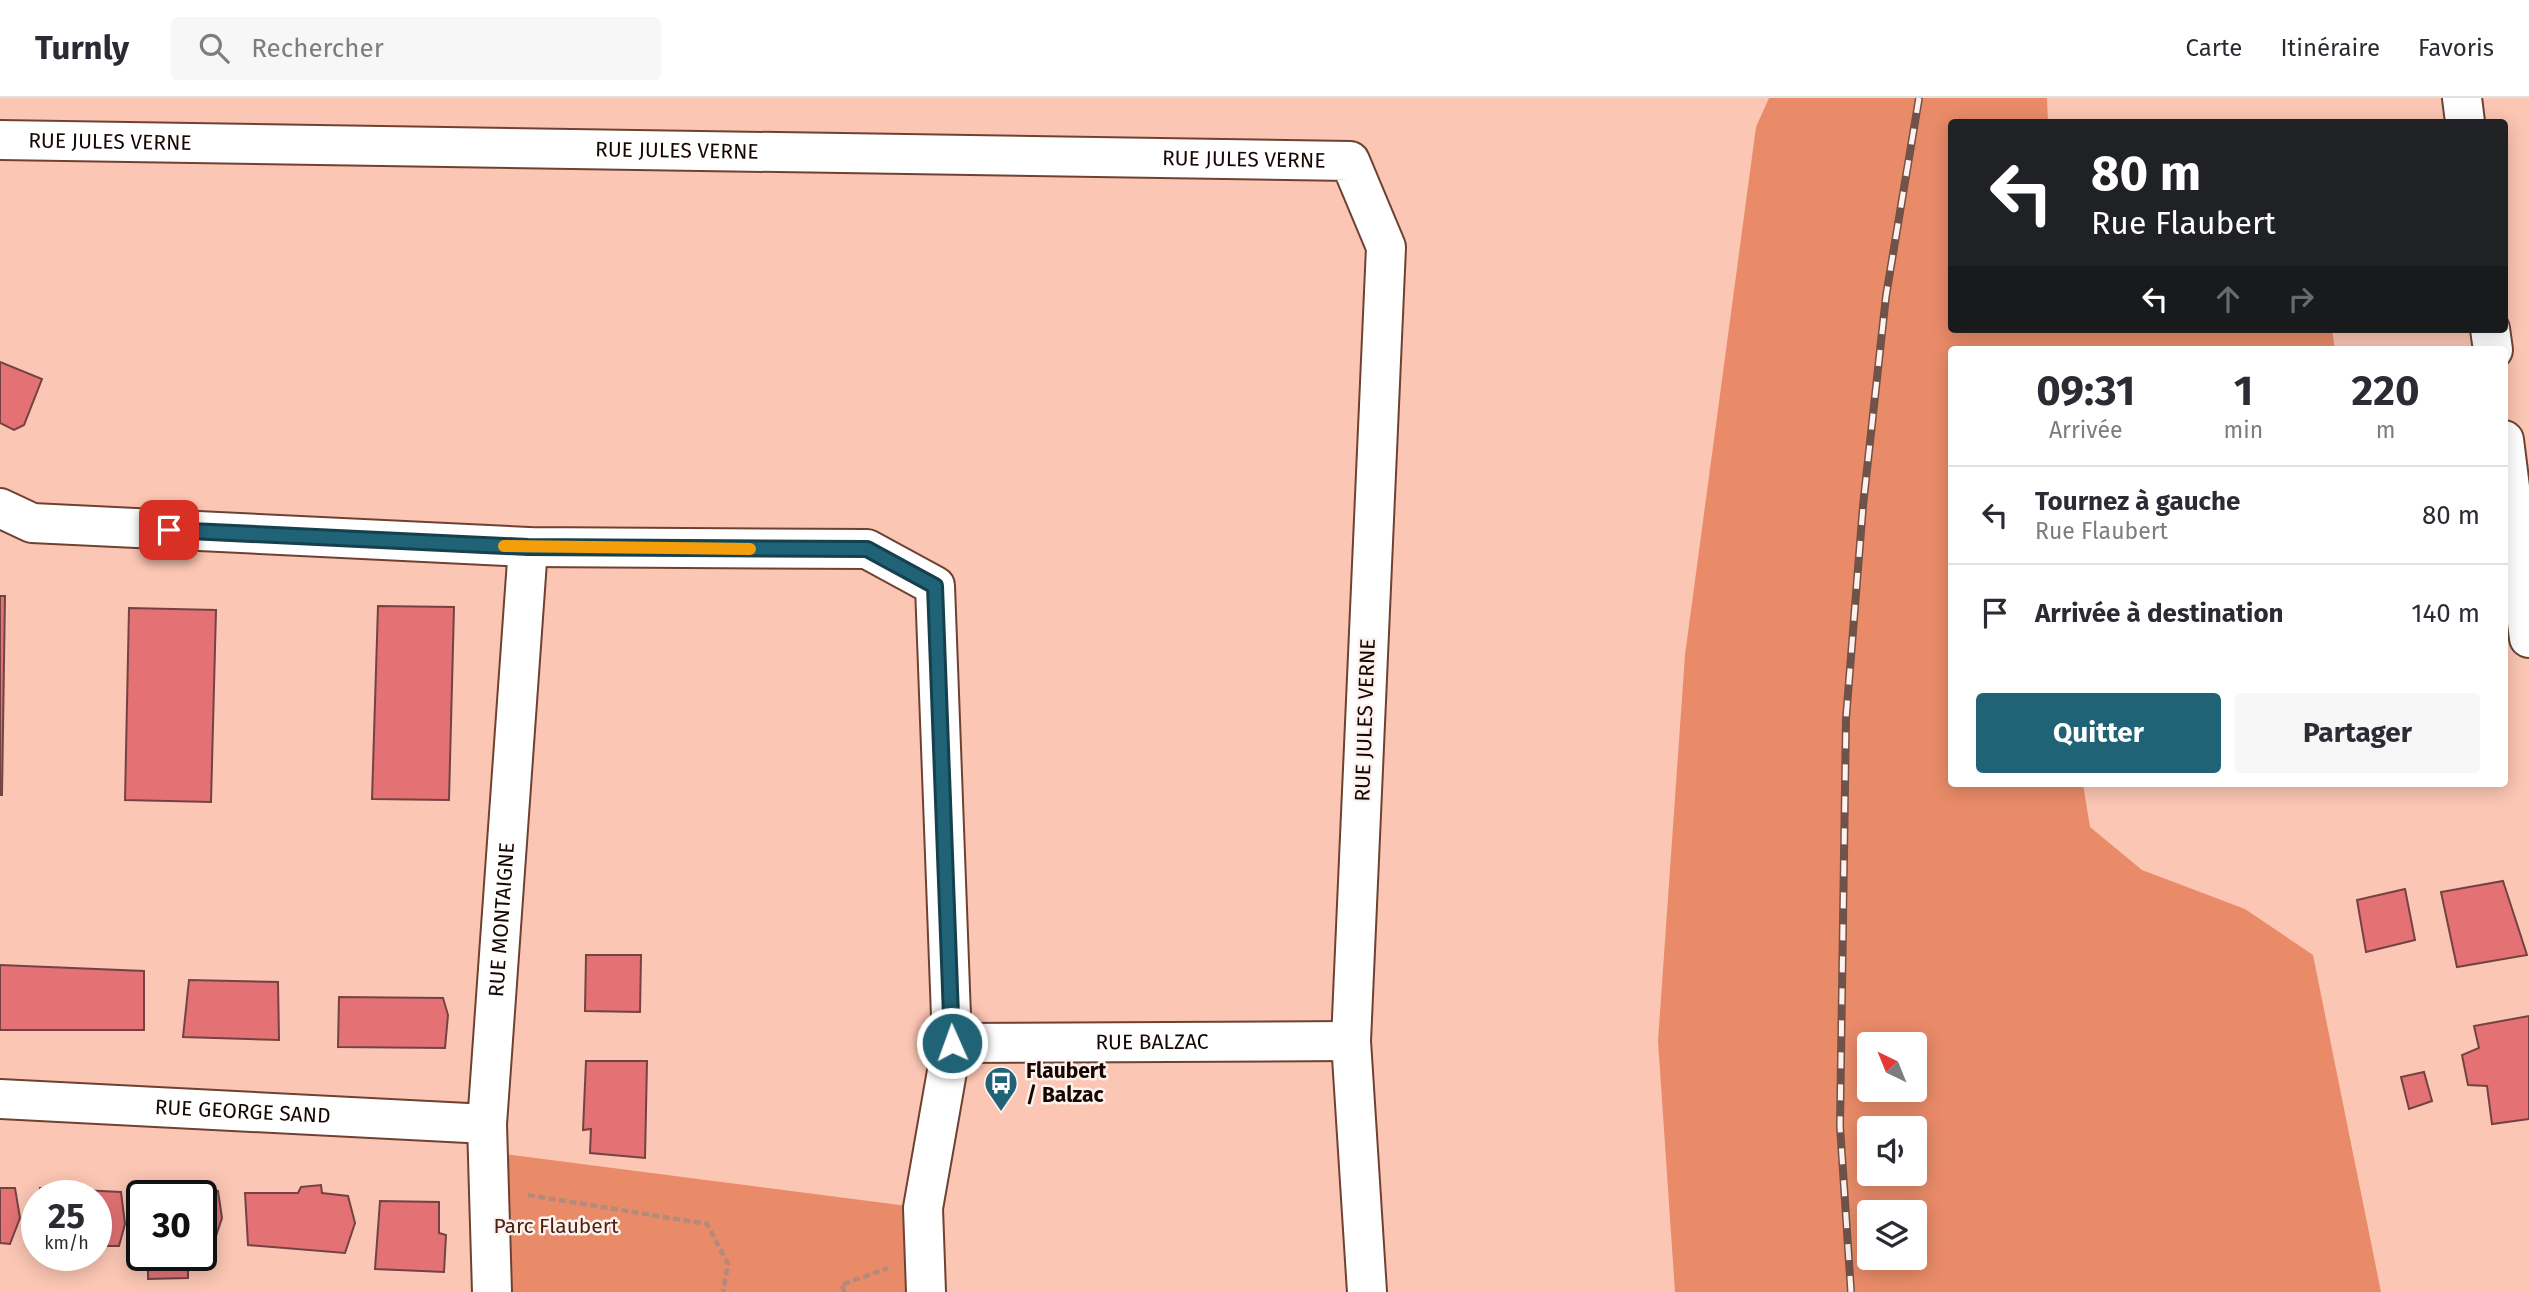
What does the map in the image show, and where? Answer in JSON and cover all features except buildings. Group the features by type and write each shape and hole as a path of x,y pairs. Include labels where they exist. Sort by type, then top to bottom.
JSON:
{"street":[{"path":"2462,98 2465,119"},
{"name":"RUE JULES VERNE","path":"0,140 1350,161 1386,247 1351,1041 1367,1292"},
{"path":"2508,472 2529,638"},
{"path":"0,508 32,523 528,547 867,549 935,586 952,1043 923,1208 926,1292"},
{"name":"RUE MONTAIGNE","path":"492,1292 487,1124 528,547"},
{"name":"RUE BALZAC","path":"952,1043 1351,1041"},
{"name":"RUE GEORGE SAND","path":"0,1099 487,1124"}],"path":[{"path":"489,1189 707,1224 728,1264 723,1292"},
{"path":"845,1292 841,1285 924,1254"}],"green space":[{"path":"1769,98 2047,98 2048,119 1948,119 1948,333 2333,333 2334,346 1948,346 1948,787 2083,787 2090,827 2142,870 2245,909 2313,955 2381,1292 1675,1292 1658,1041 1685,655 1756,127"},
{"name":"Parc Flaubert","path":"488,1152 923,1208 926,1292 492,1292"}],"railway":[{"path":"1851,1292 1840,1126 1846,719 1863,506 1886,296 1919,98"}],"slow traffic":[{"path":"504,546 750,549"}],"place":[{"name":"Flaubert / Balzac","path":"1001,1113"}],"route":[{"path":"169,530 528,547 867,549 935,586 952,1043"}]}
